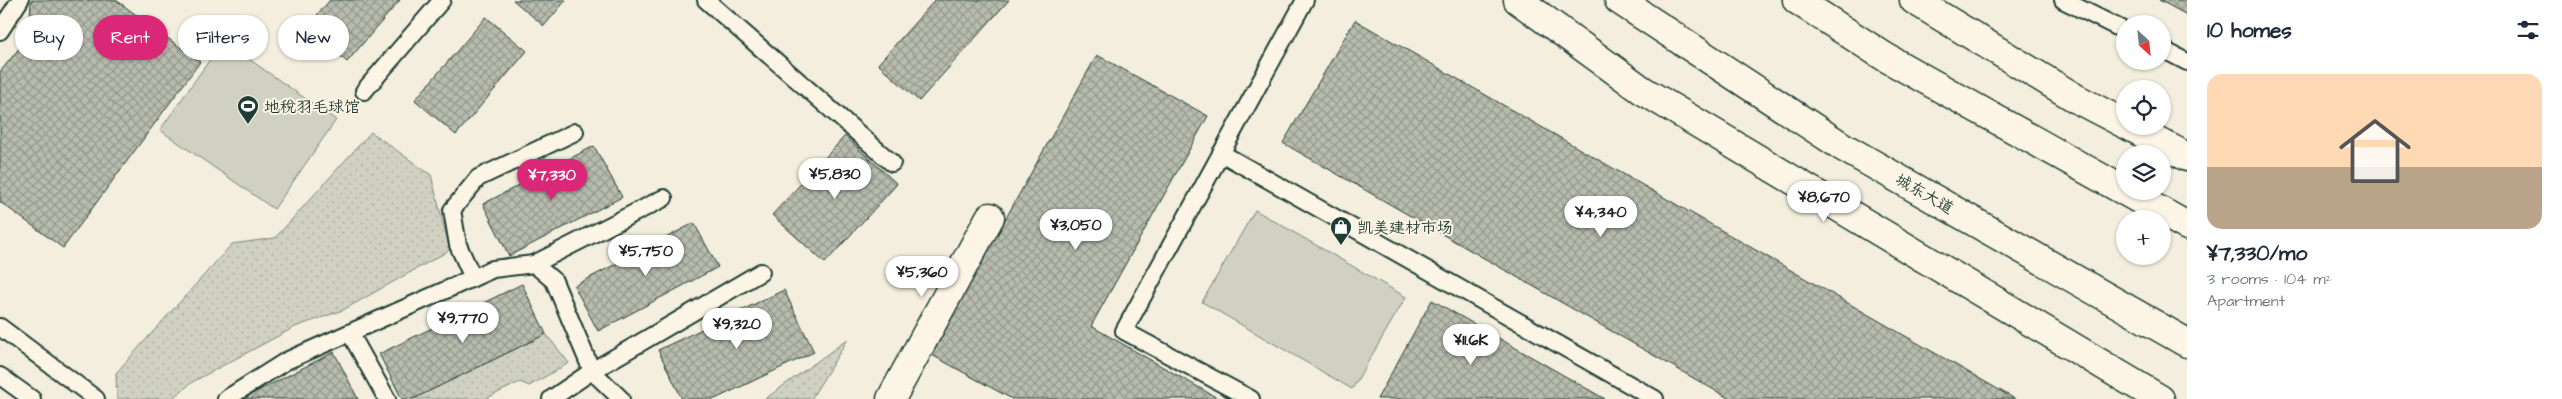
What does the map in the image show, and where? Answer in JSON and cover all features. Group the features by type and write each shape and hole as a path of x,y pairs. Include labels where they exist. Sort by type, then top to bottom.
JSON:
{"street":[{"path":"1518,0 1642,90 2160,399"},
{"name":"城东大道","path":"1619,0 1843,147 2187,343"},
{"path":"1797,0 1885,57 2187,226"},
{"path":"1919,1 2078,99 2116,119"},
{"path":"2146,135 2187,157"},
{"path":"891,399 990,218"}],"lane":[{"path":"0,31 20,0"},
{"path":"364,91 442,0"},
{"path":"706,0 892,163"},
{"path":"1251,399 1124,332 1306,0"},
{"path":"2074,2 2116,26"},
{"path":"2171,54 2187,62"},
{"path":"473,278 458,245 452,210 478,178 575,132"},
{"path":"1221,153 1655,399"},
{"path":"226,399 286,361 493,269 534,264 664,198"},
{"path":"534,264 554,281 592,371 621,399"},
{"path":"551,399 592,371 761,272"},
{"path":"0,327 96,399"},
{"path":"350,332 387,399"},
{"path":"0,376 32,399"}],"shaded area":[{"name":"地税羽毛球馆","path":"210,60 250,60 336,120 274,209 160,130"},
{"path":"371,132 431,175 450,250 343,310 295,327 194,381 171,399 117,399 116,373 232,244 275,238"},
{"path":"1255,210 1406,297 1352,389 1202,302"},
{"path":"546,334 569,363 529,386 520,382 485,399 413,399"},
{"path":"848,339 811,399 765,399"}],"building":[{"path":"31,0 116,0 136,15 93,15 93,60 168,60 168,38 178,46 178,60 197,60 200,62 63,248 0,202 0,72 15,53 15,60 83,60 83,15 30,15"},
{"path":"330,0 400,0 349,60 349,15 317,15"},
{"path":"513,0 566,0 544,26"},
{"path":"935,0 1009,0 919,101 878,64"},
{"path":"2159,0 2187,0 2187,15"},
{"path":"486,17 527,51 456,135 415,100"},
{"path":"1355,20 2015,399 1730,399 1283,143"},
{"path":"1097,55 1208,116 1091,326 1219,399 1012,399 930,354"},
{"path":"845,136 897,184 825,263 772,215"},
{"path":"594,146 622,197 509,256 483,204"},
{"path":"694,223 718,267 598,331 574,286"},
{"path":"522,284 546,334 413,399 402,399 379,354"},
{"path":"784,290 814,352 715,399 682,399 658,350"},
{"path":"1432,300 1605,399 1377,399"},
{"path":"334,352 358,399 242,399"}],"place":[{"name":"地税羽毛球馆","path":"248,125"},
{"name":"凯美建材市场","path":"1341,246"}]}
